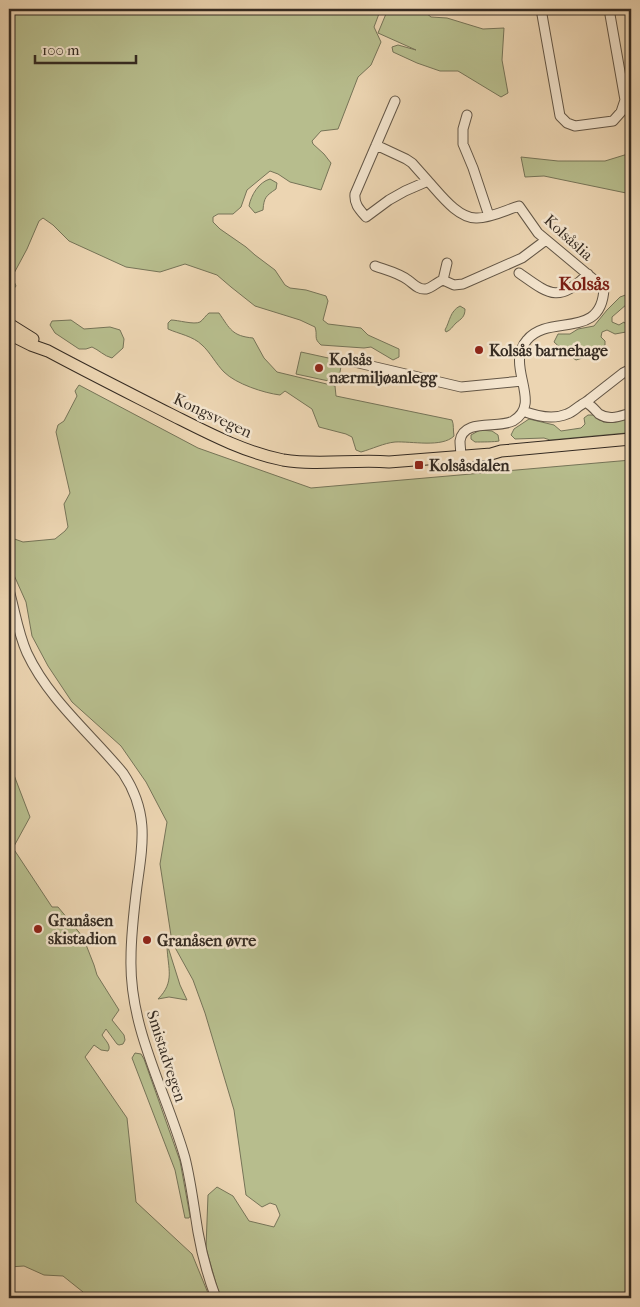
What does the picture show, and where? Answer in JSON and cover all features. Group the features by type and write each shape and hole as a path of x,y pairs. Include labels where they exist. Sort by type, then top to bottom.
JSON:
{"main road":[{"name":"Kongsvegen","path":"9,324 48,351"},
{"name":"Kongsvegen","path":"9,334 48,351 215,436 261,454 284,460 322,464 389,462 461,453 491,454 501,450 631,439"}],"street":[{"path":"540,9 560,116 567,123 575,126 612,121 621,112 625,100 609,9"},
{"path":"395,101 356,194 354,200 356,205 366,217 389,200 428,181"},
{"path":"376,145 406,158 451,205 464,215 475,219 489,216 463,144 463,129 467,115"},
{"name":"Kolsåslia","path":"489,216 519,206 538,233 604,288 602,301 597,312 588,320 542,330 526,341 519,356 526,397 523,411"},
{"path":"375,266 408,279 416,287 423,289 443,280 454,285 463,284 522,258 546,240"},
{"path":"443,280 447,264"},
{"path":"519,272 544,291 554,293 566,292 577,285 588,274"},
{"path":"350,361 461,387 522,382"},
{"path":"461,453 461,437 469,428 506,423 513,420 523,411 547,417 567,414 587,402 631,369"},
{"path":"587,402 607,418 631,413"},
{"name":"Smistadvegen","path":"9,590 22,639 34,667 64,707 123,773 138,800 142,842 131,958 132,988 138,1023 146,1050 175,1128 187,1167 200,1243 216,1298"}],"green space":[{"path":"9,9 386,9 380,11 374,27 381,42 371,65 358,77 338,129 321,131 312,141 331,163 321,190 290,182 270,171 247,190 241,207 233,214 218,214 213,217 213,222 275,270 285,285 290,288 306,290 326,296 328,301 323,320 328,324 361,328 368,335 399,349 399,357 393,360 371,347 321,345 316,339 315,327 300,320 255,306 217,275 185,264 160,272 126,267 69,241 43,218 39,221 12,277 16,286 9,295"},
{"path":"388,9 421,9 431,17 447,18 483,29 504,28 502,60 508,93 501,97 458,71 440,71 393,52 392,47 398,45 416,50 378,33"},
{"path":"631,153 631,194 544,176 525,177 521,157 558,161 605,161"},
{"path":"270,179 277,183 276,189 266,197 263,210 255,213 249,206 252,198 259,186"},
{"path":"631,293 631,304 627,304 612,317 612,322 619,325 624,322 628,327 626,332 615,334 607,330 602,332 601,337 605,341 605,345 589,356 576,360 554,342 558,334 570,334 578,329 594,326 620,297"},
{"path":"460,306 465,309 463,316 446,332 445,330 452,313"},
{"path":"209,313 219,313 232,331 240,336 253,338 264,358 277,372 335,386 336,396 452,420 454,436 442,442 395,442 361,452 356,450 352,437 319,427 312,409 285,391 280,395 273,394 250,387 236,380 224,372 208,351 198,342 168,329 168,323 171,320 197,323"},
{"path":"71,320 84,329 110,327 120,330 124,339 123,348 112,358 92,347 79,349 55,333 50,325 52,321"},
{"name":"Kolsås nærmiljøanlegg","path":"301,352 342,361 338,383 296,374"},
{"path":"79,385 198,448 311,488 631,460 631,1298 221,1298 206,1248 208,1195 217,1187 233,1196 249,1221 274,1227 280,1215 276,1205 270,1203 262,1207 246,1195 234,1110 205,1013 193,980 172,942 160,864 167,822 146,782 121,746 72,702 48,666 32,636 26,602 9,564 9,537 23,542 55,539 68,527 64,504 70,493 56,432 58,425 64,421 77,396 75,391"},
{"path":"588,415 597,415 603,422 629,418 631,431 550,440 544,438 515,439 511,435 514,429 529,419 554,425 561,431 581,428 585,424 584,418"},
{"path":"480,430 492,431 498,435 499,441 475,442 471,439 471,435"},
{"path":"9,762 30,817 13,848 52,907 58,907 83,937 97,975 119,1010 112,1020 124,1035 125,1040 123,1044 117,1044 106,1029 102,1035 109,1045 108,1051 101,1050 94,1045 85,1057 127,1118 136,1202 192,1254 210,1298 88,1298 63,1276 44,1275 24,1266 9,1267"},
{"path":"167,947 187,1000 169,997 158,999 169,981"},
{"path":"135,1053 141,1054 144,1059 180,1161 189,1218 185,1218 175,1170 132,1058"}],"place":[{"name":"Kolsås barnehage","path":"479,350"},
{"name":"Kolsås nærmiljøanlegg","path":"319,368"},
{"name":"Kolsåsdalen","path":"419,465"},
{"name":"Granåsen skistadion","path":"38,929"},
{"name":"Granåsen øvre","path":"147,940"}],"district":[{"name":"Kolsås","path":"584,283"}]}
